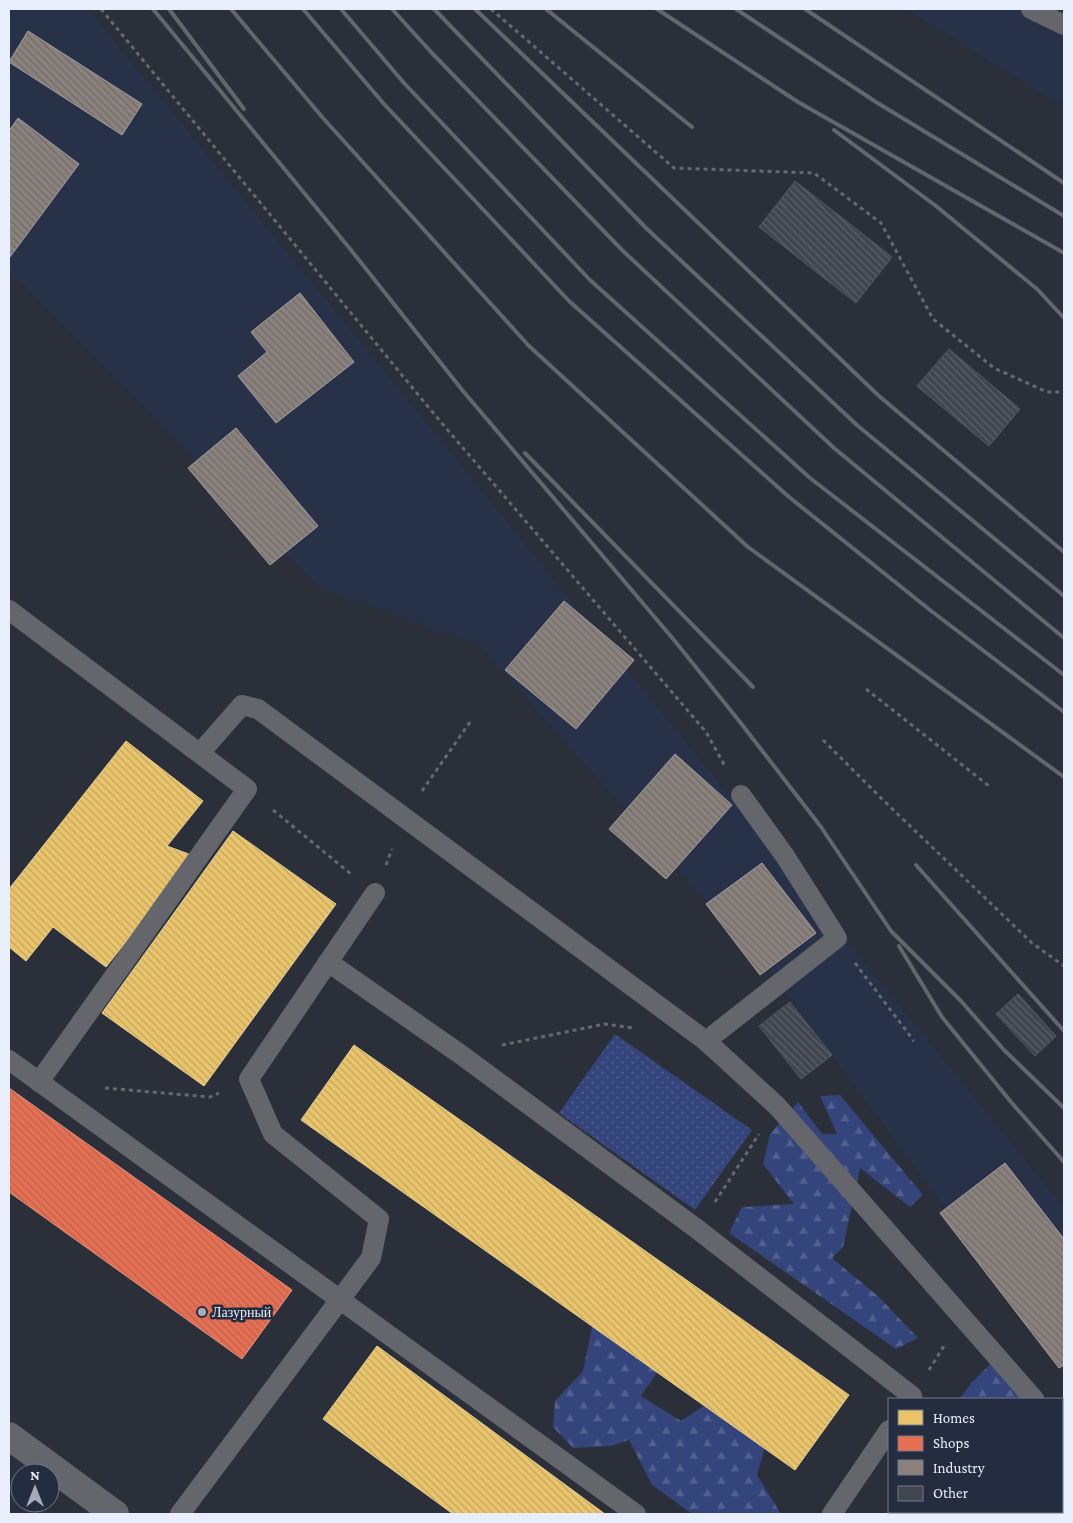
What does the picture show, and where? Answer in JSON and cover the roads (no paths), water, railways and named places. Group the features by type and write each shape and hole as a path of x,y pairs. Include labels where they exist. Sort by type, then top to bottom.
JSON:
{"street":[{"path":"9,1436 116,1514"}],"lane":[{"path":"1031,9 1064,25"},
{"path":"9,610 247,789 39,1082"},
{"path":"200,753 242,705 258,709 706,1040 777,1106 1033,1398"},
{"path":"706,1040 837,938 785,856 741,795"},
{"path":"180,1514 371,1258 379,1219 273,1134 249,1079 375,893"},
{"path":"328,962 460,1054 697,1229 911,1397"},
{"path":"9,1060 636,1514"},
{"path":"832,1514 888,1431"}],"railway":[{"path":"153,9 351,250 463,391 674,640 740,722 821,827 891,931 961,1001 1004,1050 1064,1108"},
{"path":"169,9 244,109"},
{"path":"231,9 323,118 529,346 748,547 1064,777"},
{"path":"303,9 384,104 569,301 789,497 930,610 1064,712"},
{"path":"341,9 404,83 590,280 810,478 1064,675"},
{"path":"392,9 622,250 834,448 1064,638"},
{"path":"434,9 646,228 858,426 1064,596"},
{"path":"475,9 879,396 1064,552"},
{"path":"546,9 692,127"},
{"path":"657,9 798,102 1064,253"},
{"path":"736,9 876,102 1064,216"},
{"path":"805,9 1064,183"},
{"path":"834,130 936,206 1037,289 1064,318"},
{"path":"525,453 753,687"},
{"path":"916,865 1064,1031"},
{"path":"899,946 942,1017 1011,1102 1064,1162"}],"place":[{"name":"Лазурный","path":"202,1312"}]}
